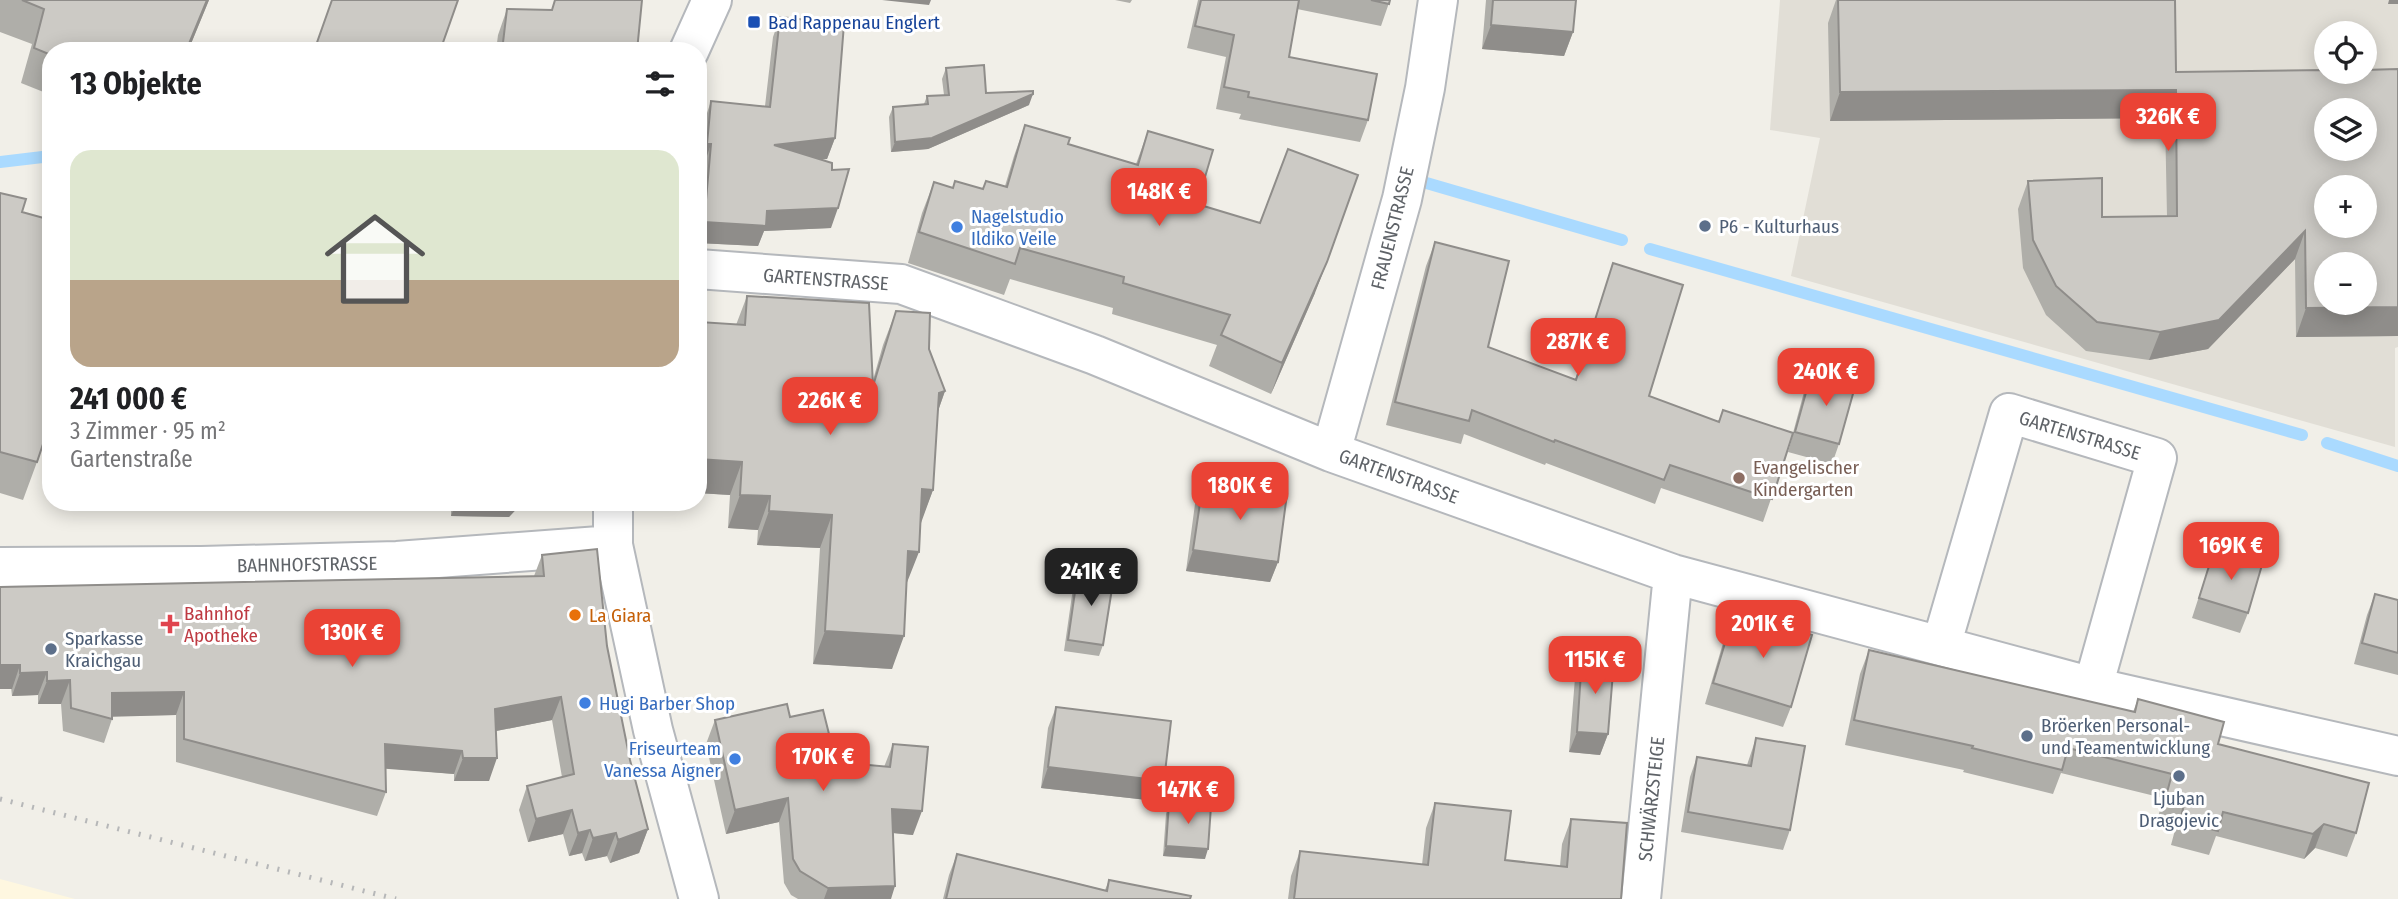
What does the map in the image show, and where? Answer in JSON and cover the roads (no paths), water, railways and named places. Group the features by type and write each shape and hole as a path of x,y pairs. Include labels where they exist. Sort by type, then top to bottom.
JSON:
{"street":[{"path":"693,42 712,0"},
{"name":"FRAUENSTRASSE","path":"1331,452 1402,199 1425,88 1438,0"},
{"name":"GARTENSTRASSE","path":"707,271 901,285 1095,355 1331,452 1673,574 2093,687 2398,757"},
{"name":"GARTENSTRASSE","path":"1941,646 2009,413 2157,458 2093,687"},
{"path":"613,511 613,545 653,730 699,899"},
{"name":"BAHNHOFSTRASSE","path":"0,567 397,561 613,545"},
{"name":"SCHWÄRZSTEIGE","path":"1641,899 1673,574"}],"waterway":[{"path":"0,162 42,157"},
{"path":"1423,182 1622,240"},
{"path":"1650,249 2302,435"},
{"path":"2327,443 2398,466"}],"railway":[{"path":"0,799 396,899"}],"place":[{"name":"Bad Rappenau Englert","path":"754,22"},
{"name":"P6 - Kulturhaus","path":"1705,226"},
{"name":"Nagelstudio Ildiko Veile","path":"957,227"},
{"name":"Evangelischer Kindergarten","path":"1739,478"},
{"name":"La Giara","path":"575,615"},
{"name":"Bahnhof Apotheke","path":"170,624"},
{"name":"Sparkasse Kraichgau","path":"51,649"},
{"name":"Hugi Barber Shop","path":"585,703"},
{"name":"Bröerken Personal- und Teamentwicklung","path":"2027,736"},
{"name":"Friseurteam Vanessa Aigner","path":"735,759"},
{"name":"Ljuban Dragojevic","path":"2179,776"}]}
